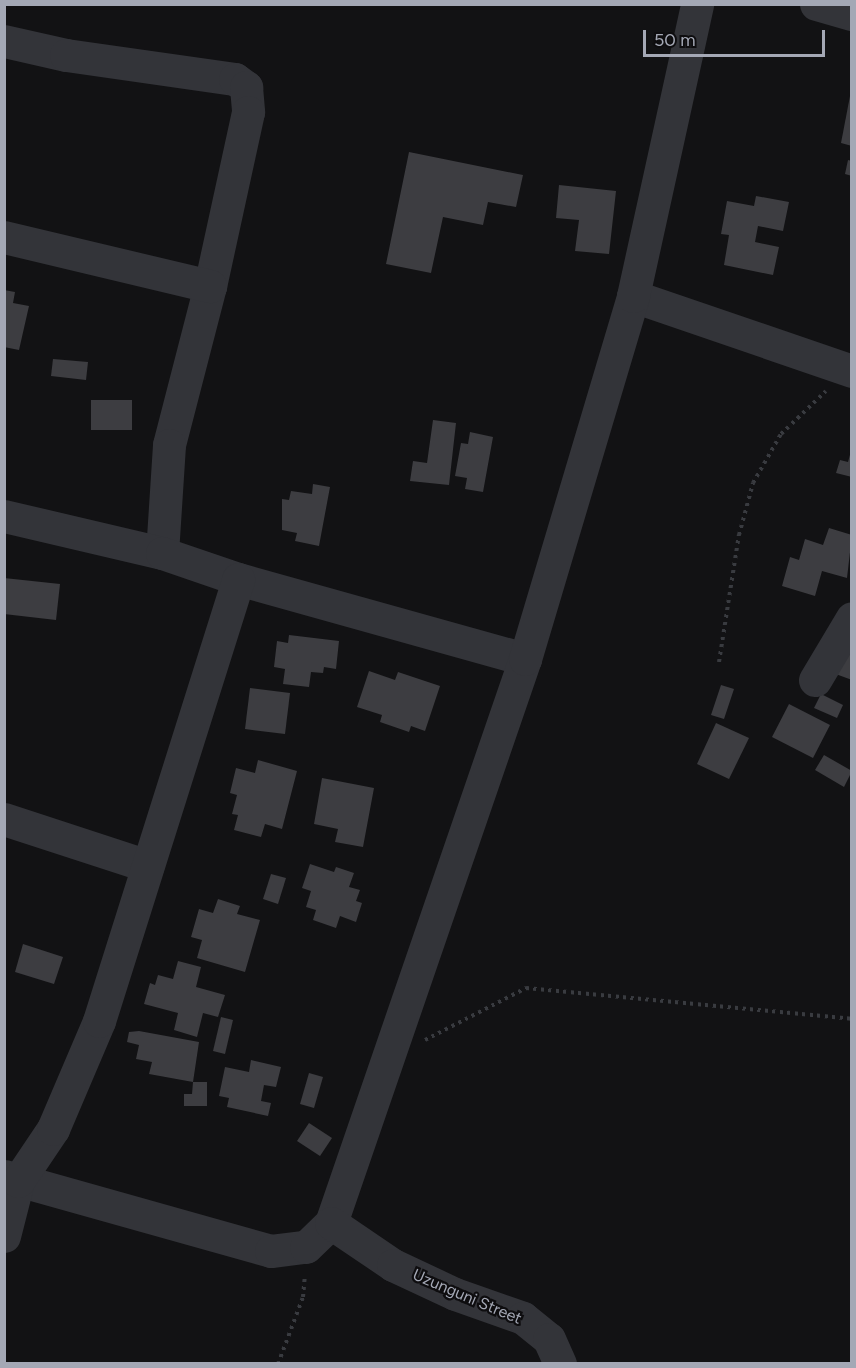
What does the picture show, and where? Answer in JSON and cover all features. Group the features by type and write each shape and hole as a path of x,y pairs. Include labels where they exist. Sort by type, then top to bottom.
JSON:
{"street":[{"path":"11,1178 271,1251 306,1247 331,1223 525,659 633,296 697,4"},
{"path":"816,4 852,14"},
{"path":"4,41 66,55 235,79 246,87 248,112 210,286 169,445 162,553"},
{"path":"4,237 210,286"},
{"path":"633,296 844,368"},
{"path":"4,516 162,553 238,579 525,659"},
{"path":"4,1236 11,1178 53,1129 99,1021 238,579"},
{"path":"814,680 852,618"},
{"path":"4,819 148,866"},
{"name":"Uzunguni Street","path":"331,1223 393,1265 455,1294 523,1318 549,1339 560,1364"}],"path":[{"path":"719,662 739,535 753,483 781,434 826,391 844,368"},
{"path":"387,1060 526,988 852,1019"},
{"path":"278,1364 303,1298 306,1247"}],"building":[{"path":"850,96 852,96 852,146 841,143"},
{"path":"409,152 523,175 516,207 488,202 483,225 443,217 431,273 386,264"},
{"path":"848,160 852,161 852,176 845,174"},
{"path":"559,185 616,191 609,254 575,251 579,220 556,218"},
{"path":"756,196 789,202 783,231 758,226 755,242 779,247 773,275 724,265 729,235 721,234 727,201 754,206"},
{"path":"4,290 15,292 13,303 29,306 19,350 4,347"},
{"path":"53,359 88,362 86,380 51,376"},
{"path":"91,400 132,400 132,430 91,430"},
{"path":"433,420 456,423 449,485 410,481 413,461 427,463"},
{"path":"470,432 493,437 483,492 465,489 467,478 455,476 461,443 468,444"},
{"path":"851,451 852,477 836,473 840,460 848,462"},
{"path":"313,484 330,487 319,546 295,541 297,533 282,530 282,499 289,500 291,491 312,494"},
{"path":"829,528 852,535 847,578 822,571 815,596 782,586 790,557 799,560 805,539 823,545"},
{"path":"4,578 60,584 56,620 4,614"},
{"path":"289,635 339,641 336,669 324,667 323,673 311,672 309,687 283,684 285,669 274,667 277,641 288,643"},
{"path":"852,649 852,680 833,673"},
{"path":"369,671 395,680 398,672 440,686 425,731 411,726 409,732 380,722 382,715 357,707"},
{"path":"721,685 734,689 724,719 711,715"},
{"path":"250,688 290,693 285,734 245,729"},
{"path":"821,694 843,705 837,718 814,708"},
{"path":"789,704 830,725 813,758 772,737"},
{"path":"716,723 749,738 729,779 697,764"},
{"path":"824,755 852,771 844,787 815,770"},
{"path":"258,760 297,771 282,829 265,824 261,837 234,830 238,815 232,814 237,795 230,793 236,768 255,773"},
{"path":"322,778 374,788 363,847 335,842 338,829 314,824"},
{"path":"310,864 334,872 336,867 354,873 349,887 360,890 356,901 362,903 356,922 340,916 336,928 313,920 316,910 306,907 311,891 302,888"},
{"path":"271,874 286,878 278,904 263,899"},
{"path":"218,899 240,906 237,914 260,920 245,972 197,958 202,940 191,937 199,909 213,913"},
{"path":"23,944 63,957 54,984 15,972"},
{"path":"178,961 201,967 196,987 225,995 218,1017 203,1013 197,1037 174,1030 178,1013 144,1004 150,983 155,985 158,975 173,979"},
{"path":"221,1017 233,1020 225,1054 213,1051"},
{"path":"139,1031 199,1042 193,1082 149,1074 152,1062 136,1059 139,1045 127,1042 129,1032"},
{"path":"251,1060 281,1067 276,1087 264,1085 261,1101 271,1103 268,1116 227,1107 229,1098 219,1096 225,1067 249,1072"},
{"path":"309,1073 323,1077 314,1108 300,1104"},
{"path":"193,1082 207,1082 207,1106 184,1106 184,1094 192,1094"},
{"path":"309,1123 332,1138 320,1156 297,1141"}]}
